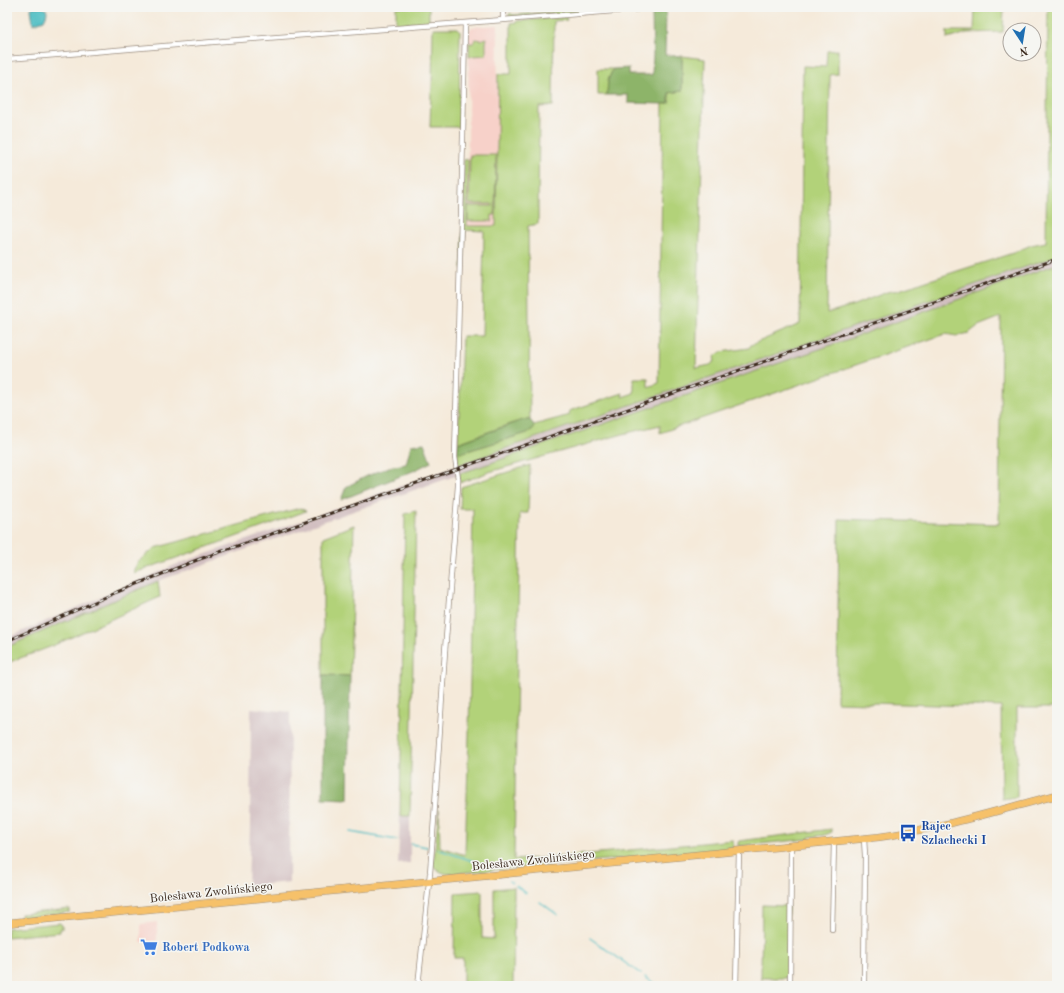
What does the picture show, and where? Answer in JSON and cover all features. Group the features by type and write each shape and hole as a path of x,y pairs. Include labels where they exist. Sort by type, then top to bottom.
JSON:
{"main road":[{"name":"Bolesława Zwolińskiego","path":"7,924 864,839 928,829 1057,795"}],"street":[{"path":"503,7 503,20"},
{"path":"7,59 664,7"},
{"path":"418,986 430,873 458,486 455,457 464,23"},
{"path":"864,839 864,986"},
{"path":"832,930 834,842"},
{"path":"790,986 791,846"},
{"path":"736,986 739,851"}],"shaded area":[{"path":"498,25 496,226 467,226 469,31 472,27"},
{"path":"1057,256 1057,264 849,339 325,521 158,581 7,647 7,638 175,565"},
{"path":"251,708 290,712 289,882 248,886"},
{"path":"400,816 410,816 410,863 398,864"},
{"path":"157,922 157,941 146,944 146,942 141,942 141,924"}],"green space":[{"path":"396,7 429,7 429,22 396,24"},
{"path":"590,7 592,7 593,11 509,18 510,13 513,15 590,9"},
{"path":"975,7 1004,7 1002,32 967,33 947,39 947,31 974,31"},
{"path":"1048,7 1057,7 1057,256 458,465 457,454 527,433 533,429 534,425 570,415 569,411 623,393 622,397 634,393 634,378 648,378 648,387 659,383 663,104 669,103 669,93 682,91 682,56 705,59 696,368 710,365 715,361 714,357 721,352 749,348 751,345 800,324 803,66 826,67 827,51 838,50 838,74 830,75 827,313 854,305 887,292 899,290 1013,253 1031,245 1046,242"},
{"path":"666,11 665,55 682,56 682,91 669,93 669,103 663,104 628,103 628,95 607,95 608,80 613,69 629,68 629,75 652,75 652,13"},
{"path":"566,17 567,20 554,21 553,106 539,107 538,224 528,226 530,420 523,420 510,424 458,443 462,336 482,336 484,231 465,230 464,268 462,268 464,160 468,159 467,226 496,226 498,74 511,74 511,23 517,21"},
{"path":"433,28 458,28 460,30 459,127 430,127"},
{"path":"487,38 486,55 469,57 469,42 472,44 476,39 481,40"},
{"path":"598,69 613,69 608,80 607,95 598,95"},
{"path":"470,155 496,155 495,215 492,215 492,221 468,221 468,206 493,206 492,204 469,204"},
{"path":"1057,264 1057,708 1017,708 1017,797 1002,799 1001,707 837,702 839,519 999,524 1001,317 978,326 969,333 957,336 945,334 660,433 660,425 623,434 489,472 460,483 459,474 849,339"},
{"path":"523,420 530,420 534,425 533,429 527,433 457,454 458,443"},
{"path":"424,443 431,462 413,471 341,500 346,487 389,467 406,464 411,445"},
{"path":"530,465 528,513 520,513 514,860 733,840 733,846 731,849 447,874 433,867 439,809 440,847 465,855 469,735 473,509 460,509 461,487"},
{"path":"300,508 306,511 134,573 134,569 139,561 155,548"},
{"path":"416,511 410,816 400,816 405,514"},
{"path":"354,525 350,676 323,675 323,537"},
{"path":"158,581 160,597 50,647 7,663 7,647"},
{"path":"323,675 350,676 348,799 323,798"},
{"path":"832,829 832,832 825,835 809,837 809,839 738,846 739,841"},
{"path":"514,887 513,986 463,986 463,958 454,958 455,893 482,891 482,938 494,939 494,889"},
{"path":"762,905 788,906 787,978 761,978"},
{"path":"70,909 70,912 21,918 21,914"},
{"path":"60,923 62,925 62,929 60,929 60,932 7,937 7,928"}],"water":[{"path":"32,7 45,8 47,12 44,20 33,24"}],"waterway":[{"path":"350,832 397,840"},
{"path":"411,844 427,847"},
{"path":"437,849 488,866"},
{"path":"516,886 526,893"},
{"path":"540,902 558,915"},
{"path":"590,938 641,974"},
{"path":"645,977 658,986"}],"railway":[{"path":"7,641 117,592 197,560 1057,259"}],"place":[{"name":"Rajec Szlachecki I","path":"908,833"},
{"name":"Robert Podkowa","path":"149,947"}]}
